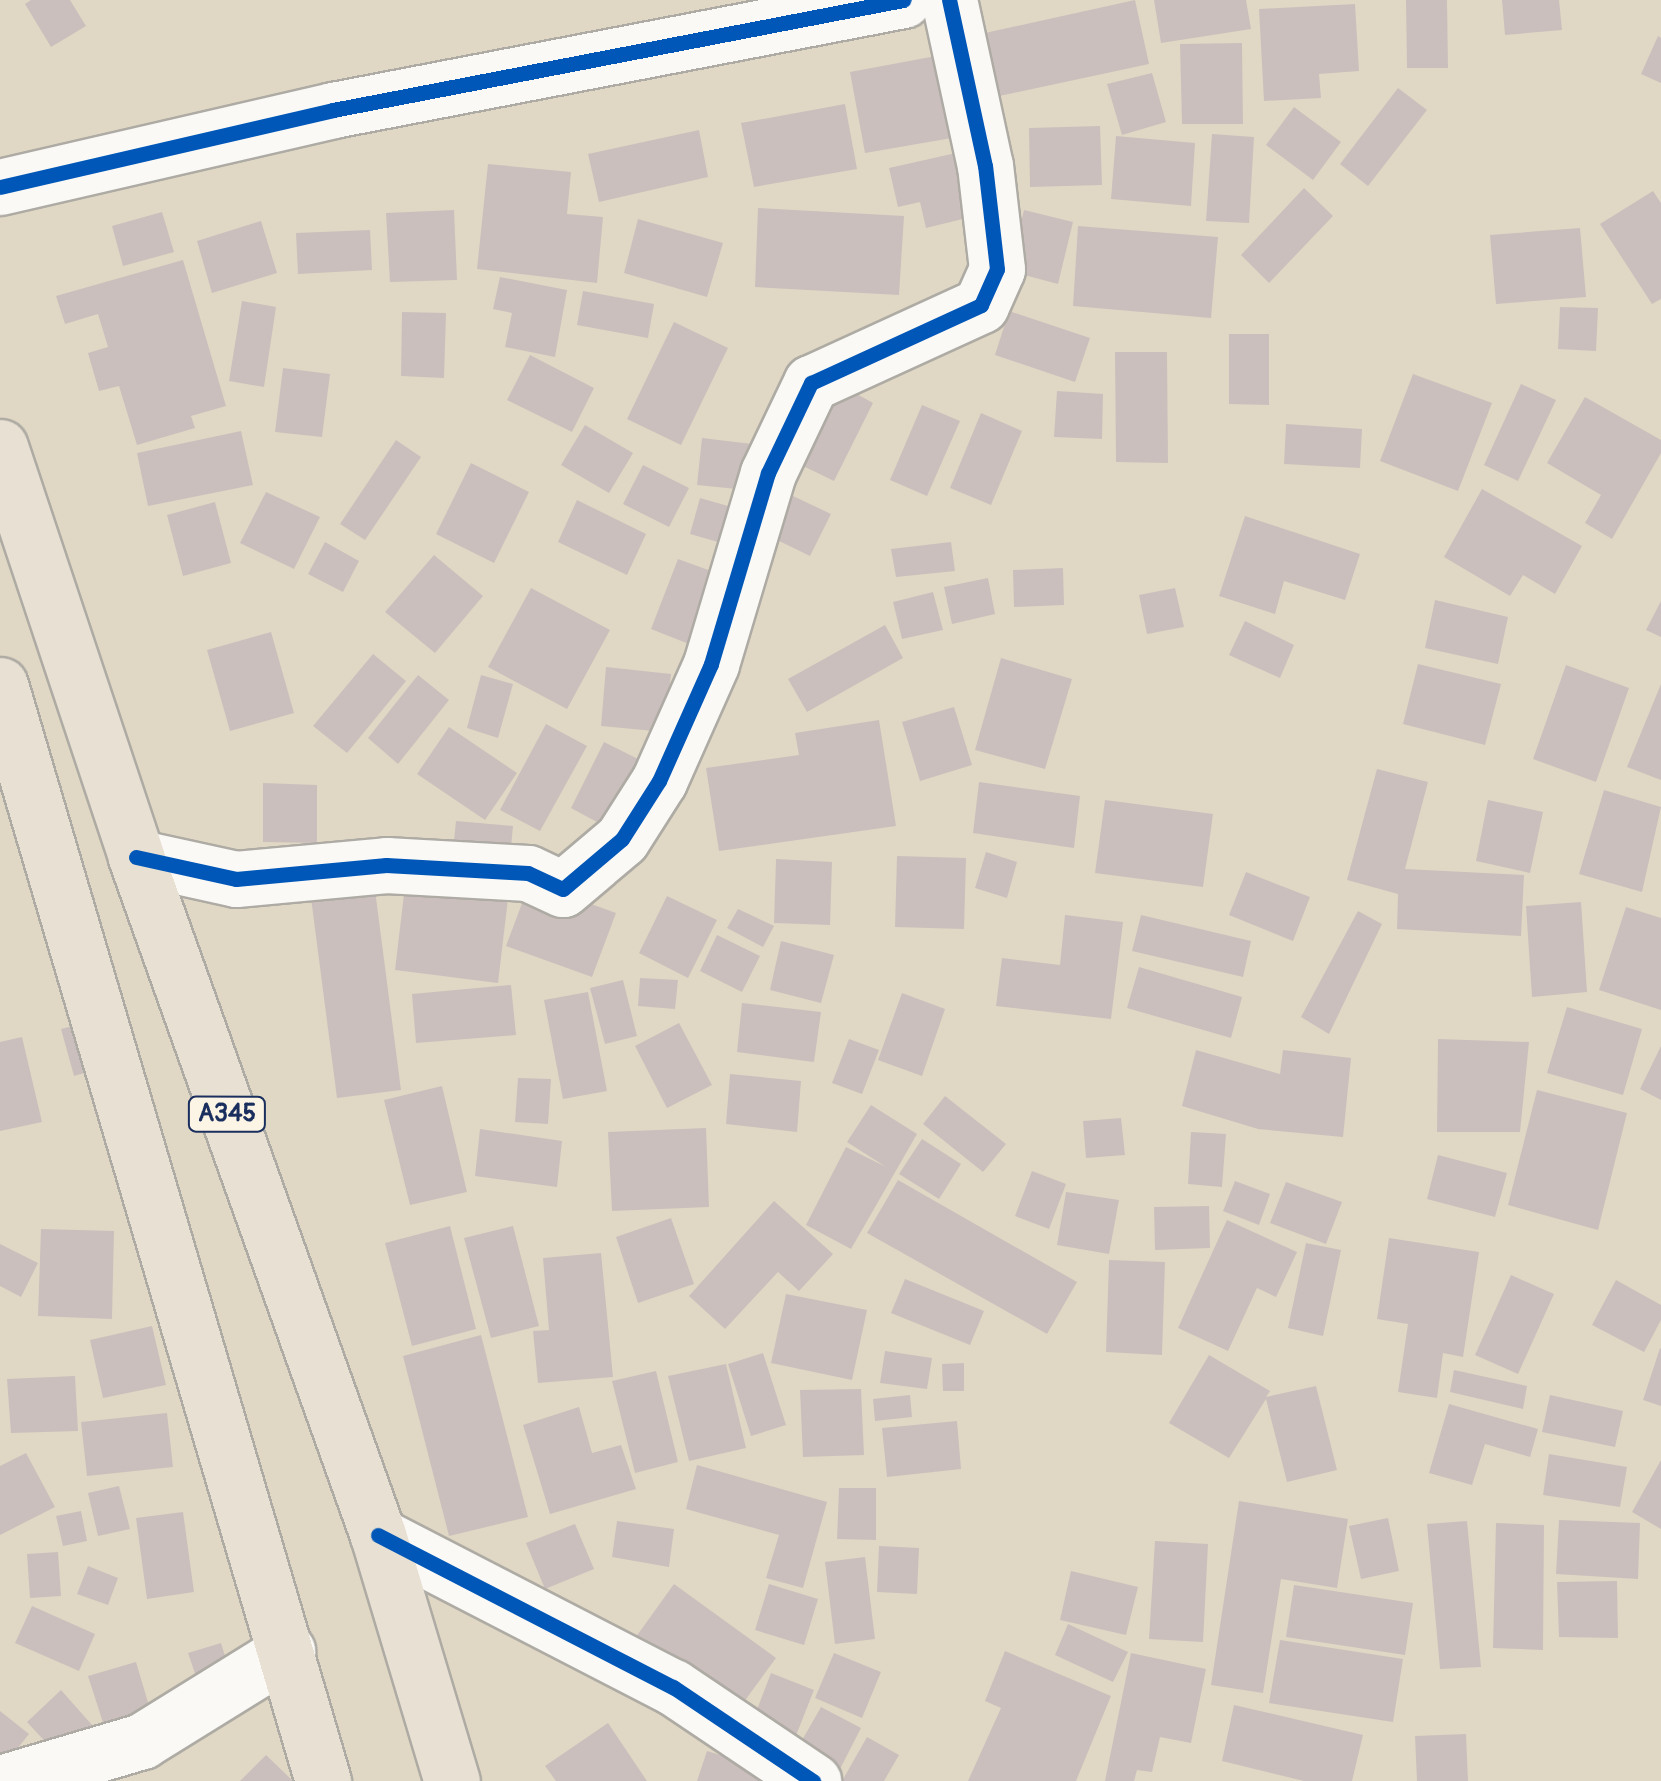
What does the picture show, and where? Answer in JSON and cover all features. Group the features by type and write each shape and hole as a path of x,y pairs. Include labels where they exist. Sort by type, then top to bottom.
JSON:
{"highway":[{"name":"A345","path":"0,447 136,857 378,1536 452,1781"},
{"path":"0,685 287,1651 322,1781"}],"street":[{"path":"0,187 333,110 903,0"},
{"path":"136,857 236,879 386,864 528,873 562,889 622,839 658,782 711,664 768,473 811,383 981,305 997,269 985,166 950,0"},
{"path":"378,1536 673,1687 813,1781"},
{"path":"7,1781 142,1741 287,1651"}],"building":[{"path":"31,0 70,0 86,26 51,47 25,4"},
{"path":"1135,0 1149,64 976,101 962,38"},
{"path":"1154,0 1246,0 1251,29 1161,43"},
{"path":"1406,0 1447,0 1448,68 1407,68"},
{"path":"1502,0 1559,0 1562,30 1505,35"},
{"path":"1355,4 1359,71 1319,74 1321,98 1264,101 1259,9"},
{"path":"1658,36 1661,38 1661,83 1641,74"},
{"path":"1242,43 1243,124 1182,124 1180,44"},
{"path":"936,56 952,138 865,153 850,72"},
{"path":"1152,73 1166,122 1122,135 1107,84"},
{"path":"1398,88 1427,110 1368,186 1340,164"},
{"path":"845,104 857,169 754,187 741,123"},
{"path":"1294,107 1341,142 1313,180 1266,145"},
{"path":"1100,126 1102,185 1030,187 1029,128"},
{"path":"699,130 708,177 599,202 588,154"},
{"path":"1212,134 1254,137 1249,223 1206,221"},
{"path":"1116,136 1195,143 1191,206 1111,199"},
{"path":"965,151 979,215 926,228 920,202 898,207 889,168"},
{"path":"488,164 571,172 567,214 603,217 597,283 477,269"},
{"path":"1304,188 1333,216 1269,283 1241,255"},
{"path":"1653,191 1661,203 1661,299 1652,304 1600,224"},
{"path":"758,208 904,216 899,295 755,287"},
{"path":"454,210 457,280 390,282 386,213"},
{"path":"1024,210 1073,222 1058,284 1009,271"},
{"path":"162,212 174,252 123,266 112,226"},
{"path":"638,219 723,243 707,297 624,273"},
{"path":"261,221 277,273 212,293 197,241"},
{"path":"1078,226 1218,237 1211,318 1073,306"},
{"path":"1580,228 1586,297 1496,304 1490,235"},
{"path":"370,230 372,270 298,274 296,233"},
{"path":"183,260 226,406 191,416 195,428 137,445 119,386 99,391 88,353 108,347 98,314 65,324 56,296"},
{"path":"500,277 567,290 555,357 505,347 512,313 493,309"},
{"path":"583,291 654,304 648,338 577,325"},
{"path":"242,301 276,307 264,387 229,381"},
{"path":"1560,307 1598,308 1596,351 1558,349"},
{"path":"1009,311 1090,338 1075,382 995,355"},
{"path":"402,312 446,313 444,378 401,376"},
{"path":"674,322 728,348 681,445 627,419"},
{"path":"1229,334 1269,334 1269,405 1229,404"},
{"path":"1115,352 1167,352 1168,463 1116,462"},
{"path":"530,355 594,388 572,432 507,400"},
{"path":"283,368 330,374 322,437 275,432"},
{"path":"1413,374 1492,403 1458,491 1380,461"},
{"path":"837,383 873,403 834,481 797,463"},
{"path":"1521,384 1556,400 1518,481 1484,465"},
{"path":"1057,391 1103,394 1102,439 1054,437"},
{"path":"1585,397 1661,440 1661,453 1612,539 1585,523 1601,495 1547,463"},
{"path":"922,405 960,421 927,496 890,480"},
{"path":"981,413 1022,431 991,505 950,488"},
{"path":"1286,424 1362,429 1360,468 1284,464"},
{"path":"585,425 633,453 609,493 561,465"},
{"path":"241,431 253,485 148,506 137,453"},
{"path":"702,438 752,444 747,490 697,485"},
{"path":"396,440 421,457 365,540 340,524"},
{"path":"471,463 529,492 494,563 436,534"},
{"path":"643,465 689,488 669,527 623,504"},
{"path":"1482,489 1582,546 1555,594 1523,575 1510,596 1444,557"},
{"path":"266,492 320,517 294,569 240,543"},
{"path":"793,496 831,514 810,556 773,538"},
{"path":"700,498 749,512 739,548 690,534"},
{"path":"577,500 646,534 627,575 558,542"},
{"path":"215,502 231,563 183,576 167,515"},
{"path":"1245,516 1360,554 1345,600 1284,581 1275,614 1219,596"},
{"path":"325,542 359,561 343,592 308,574"},
{"path":"951,542 955,571 896,577 891,549"},
{"path":"434,555 483,596 435,653 385,612"},
{"path":"678,559 722,575 694,646 651,629"},
{"path":"1063,568 1064,605 1014,607 1013,570"},
{"path":"988,578 995,614 952,624 944,587"},
{"path":"531,588 610,630 567,709 488,667"},
{"path":"1175,588 1184,627 1147,634 1139,595"},
{"path":"933,592 943,630 902,639 893,602"},
{"path":"1435,600 1508,617 1498,664 1425,648"},
{"path":"1661,601 1661,637 1646,630"},
{"path":"1245,621 1294,645 1280,678 1229,655"},
{"path":"885,625 903,658 807,712 788,679"},
{"path":"271,632 294,713 230,731 207,650"},
{"path":"373,654 406,681 347,753 313,726"},
{"path":"1001,658 1072,679 1045,769 975,750"},
{"path":"1418,664 1501,684 1485,745 1403,724"},
{"path":"1566,665 1629,688 1596,782 1533,759"},
{"path":"606,667 671,674 665,732 601,726"},
{"path":"418,675 449,700 398,764 368,738"},
{"path":"481,675 513,684 498,738 467,728"},
{"path":"1661,684 1661,780 1627,767"},
{"path":"954,707 972,765 920,781 902,722"},
{"path":"879,720 896,826 719,851 706,768 799,755 795,733"},
{"path":"546,724 587,746 540,831 500,810"},
{"path":"449,727 517,773 485,820 417,774"},
{"path":"604,742 642,761 608,828 571,808"},
{"path":"1377,769 1428,782 1405,869 1524,875 1521,936 1397,929 1398,894 1347,880"},
{"path":"979,782 1080,796 1074,848 973,833"},
{"path":"263,783 317,785 317,843 263,842"},
{"path":"1604,790 1661,807 1642,892 1579,874"},
{"path":"1105,800 1213,814 1203,887 1095,873"},
{"path":"1488,800 1543,812 1530,873 1476,861"},
{"path":"456,821 513,826 510,858 453,851"},
{"path":"986,852 1017,862 1007,898 975,888"},
{"path":"897,856 966,858 964,929 895,927"},
{"path":"776,859 832,862 830,925 774,923"},
{"path":"407,869 510,882 498,983 395,970"},
{"path":"1246,872 1310,897 1293,941 1229,915"},
{"path":"530,882 616,913 592,977 506,946"},
{"path":"375,890 401,1090 337,1098 311,898"},
{"path":"667,896 717,920 688,978 639,953"},
{"path":"1581,902 1587,992 1532,997 1526,906"},
{"path":"1626,907 1661,918 1661,1010 1599,990"},
{"path":"738,909 774,926 763,947 727,928"},
{"path":"1358,911 1382,924 1329,1034 1301,1017"},
{"path":"1065,915 1123,922 1111,1019 996,1006 1002,958 1060,965"},
{"path":"1141,915 1251,941 1243,977 1132,951"},
{"path":"717,935 760,956 742,992 700,971"},
{"path":"781,941 834,955 821,1003 770,990"},
{"path":"1139,967 1242,997 1231,1038 1127,1008"},
{"path":"640,978 678,980 675,1009 638,1006"},
{"path":"623,980 637,1036 605,1044 590,988"},
{"path":"511,985 516,1035 416,1043 412,994"},
{"path":"588,992 607,1091 563,1099 544,1000"},
{"path":"902,993 945,1009 922,1076 878,1060"},
{"path":"742,1003 821,1012 814,1062 737,1052"},
{"path":"1567,1007 1642,1029 1623,1095 1547,1073"},
{"path":"108,1017 119,1063 74,1076 61,1029"},
{"path":"679,1023 712,1085 667,1108 635,1046"},
{"path":"22,1037 42,1122 0,1131 0,1042"},
{"path":"849,1039 879,1050 862,1094 832,1083"},
{"path":"1438,1039 1529,1042 1520,1132 1437,1132"},
{"path":"1661,1046 1661,1100 1640,1089"},
{"path":"1196,1050 1280,1074 1283,1050 1351,1058 1343,1137 1258,1129 1182,1106"},
{"path":"730,1074 801,1081 797,1132 726,1124"},
{"path":"518,1078 551,1079 548,1124 515,1122"},
{"path":"442,1086 467,1192 410,1205 384,1100"},
{"path":"1537,1090 1627,1113 1598,1230 1508,1205"},
{"path":"945,1096 1006,1144 983,1172 923,1124"},
{"path":"871,1105 917,1134 851,1249 806,1225 846,1147 886,1167 847,1142"},
{"path":"1121,1118 1125,1155 1086,1158 1083,1121"},
{"path":"706,1128 709,1207 612,1211 608,1132"},
{"path":"480,1129 562,1141 557,1187 475,1176"},
{"path":"1191,1132 1226,1134 1222,1187 1188,1184"},
{"path":"922,1139 961,1164 939,1199 899,1174"},
{"path":"1438,1155 1507,1173 1495,1217 1427,1199"},
{"path":"1032,1171 1066,1184 1049,1229 1015,1216"},
{"path":"898,1180 1077,1282 1047,1334 867,1233"},
{"path":"1235,1181 1270,1194 1259,1225 1223,1211"},
{"path":"1286,1182 1342,1202 1326,1244 1270,1223"},
{"path":"1066,1192 1119,1200 1109,1254 1057,1245"},
{"path":"774,1201 833,1254 799,1291 778,1272 725,1329 689,1296"},
{"path":"1209,1206 1210,1248 1155,1250 1154,1207"},
{"path":"671,1218 694,1284 638,1303 616,1237"},
{"path":"1227,1220 1297,1252 1276,1297 1257,1288 1228,1351 1178,1328"},
{"path":"450,1226 476,1329 412,1346 385,1243"},
{"path":"513,1226 539,1326 491,1338 464,1238"},
{"path":"41,1229 114,1231 112,1319 38,1316"},
{"path":"1389,1238 1479,1252 1463,1357 1443,1353 1437,1398 1398,1392 1408,1324 1377,1319"},
{"path":"1306,1243 1341,1250 1323,1336 1288,1328"},
{"path":"0,1244 38,1263 21,1297 0,1286"},
{"path":"601,1253 613,1377 538,1383 533,1331 549,1330 543,1258"},
{"path":"1109,1260 1165,1262 1162,1355 1106,1352"},
{"path":"1511,1275 1554,1294 1518,1374 1475,1355"},
{"path":"905,1279 984,1311 970,1345 891,1313"},
{"path":"1616,1280 1661,1305 1661,1320 1644,1352 1592,1325"},
{"path":"786,1294 867,1310 852,1380 771,1363"},
{"path":"152,1326 166,1385 103,1398 90,1340"},
{"path":"481,1335 528,1517 449,1536 403,1356"},
{"path":"1661,1349 1661,1406 1643,1400"},
{"path":"885,1351 932,1358 927,1389 880,1383"},
{"path":"763,1353 786,1425 751,1436 728,1364"},
{"path":"1209,1355 1270,1391 1266,1397 1316,1386 1337,1470 1287,1482 1266,1399 1229,1458 1169,1423"},
{"path":"964,1363 964,1391 943,1391 942,1364"},
{"path":"726,1364 746,1448 689,1461 668,1376"},
{"path":"1454,1370 1527,1386 1523,1409 1450,1392"},
{"path":"656,1371 678,1462 635,1473 612,1381"},
{"path":"75,1376 78,1431 11,1433 7,1379"},
{"path":"861,1389 864,1455 803,1457 800,1390"},
{"path":"910,1395 912,1417 875,1421 873,1399"},
{"path":"1550,1395 1623,1411 1615,1447 1542,1432"},
{"path":"1449,1404 1538,1429 1530,1457 1485,1444 1472,1485 1429,1473"},
{"path":"579,1407 592,1453 621,1445 636,1489 550,1514 523,1425"},
{"path":"167,1413 173,1467 87,1476 81,1422"},
{"path":"957,1421 961,1469 887,1477 882,1428"},
{"path":"26,1453 55,1507 0,1535 0,1466"},
{"path":"1549,1454 1627,1467 1620,1507 1543,1495"},
{"path":"1661,1460 1661,1529 1632,1512"},
{"path":"697,1465 827,1502 803,1588 766,1578 779,1535 686,1509"},
{"path":"119,1486 130,1529 98,1536 88,1493"},
{"path":"839,1488 876,1488 876,1540 837,1539"},
{"path":"1239,1501 1348,1519 1337,1588 1281,1579 1263,1693 1211,1685"},
{"path":"81,1511 87,1541 63,1546 56,1516"},
{"path":"183,1512 194,1592 147,1599 136,1518"},
{"path":"1388,1518 1399,1571 1361,1579 1349,1526"},
{"path":"1559,1520 1640,1523 1638,1579 1556,1574"},
{"path":"617,1521 674,1529 669,1567 612,1557"},
{"path":"1467,1521 1481,1667 1440,1669 1427,1524"},
{"path":"1496,1523 1544,1525 1543,1650 1493,1648"},
{"path":"575,1524 594,1569 545,1589 526,1543"},
{"path":"1155,1541 1208,1544 1203,1642 1149,1639"},
{"path":"879,1546 919,1548 917,1594 877,1592"},
{"path":"58,1552 61,1596 30,1598 27,1554"},
{"path":"865,1557 875,1639 835,1644 825,1562"},
{"path":"88,1566 118,1578 108,1605 77,1594"},
{"path":"1071,1571 1138,1587 1126,1635 1060,1620"},
{"path":"1617,1581 1618,1638 1559,1637 1557,1582"},
{"path":"674,1584 776,1658 735,1714 633,1641"},
{"path":"769,1584 818,1599 804,1645 755,1630"},
{"path":"1294,1585 1413,1603 1405,1655 1286,1637"},
{"path":"32,1606 95,1634 79,1671 15,1643"},
{"path":"1068,1624 1128,1652 1113,1682 1055,1655"},
{"path":"1280,1640 1403,1659 1393,1722 1269,1703"},
{"path":"221,1643 234,1685 202,1694 188,1653"},
{"path":"1005,1651 1111,1696 1076,1781 968,1781 1001,1708 985,1701"},
{"path":"834,1653 881,1672 862,1718 815,1698"},
{"path":"1131,1653 1206,1669 1191,1743 1160,1737 1152,1772 1137,1770 1134,1781 1105,1781"},
{"path":"136,1662 161,1746 115,1760 88,1676"},
{"path":"771,1673 814,1690 795,1738 753,1720"},
{"path":"61,1690 100,1734 66,1764 27,1722"},
{"path":"1234,1705 1363,1735 1352,1781 1304,1781 1222,1761"},
{"path":"821,1707 861,1728 839,1771 797,1749"},
{"path":"0,1711 29,1734 0,1770"},
{"path":"608,1723 647,1781 556,1781 545,1766"},
{"path":"1466,1734 1468,1781 1417,1781 1415,1736"},
{"path":"867,1737 899,1755 884,1781 842,1781"},
{"path":"707,1751 774,1772 771,1781 697,1781"},
{"path":"266,1755 293,1781 240,1781"}],"cycle path":[{"path":"0,187 333,110 903,0"},
{"path":"136,857 236,879 386,865 528,873 563,889 622,839 659,781 711,664 768,473 811,383 981,305 997,269 985,166 949,0"},
{"path":"378,1535 673,1687 813,1781"}]}
